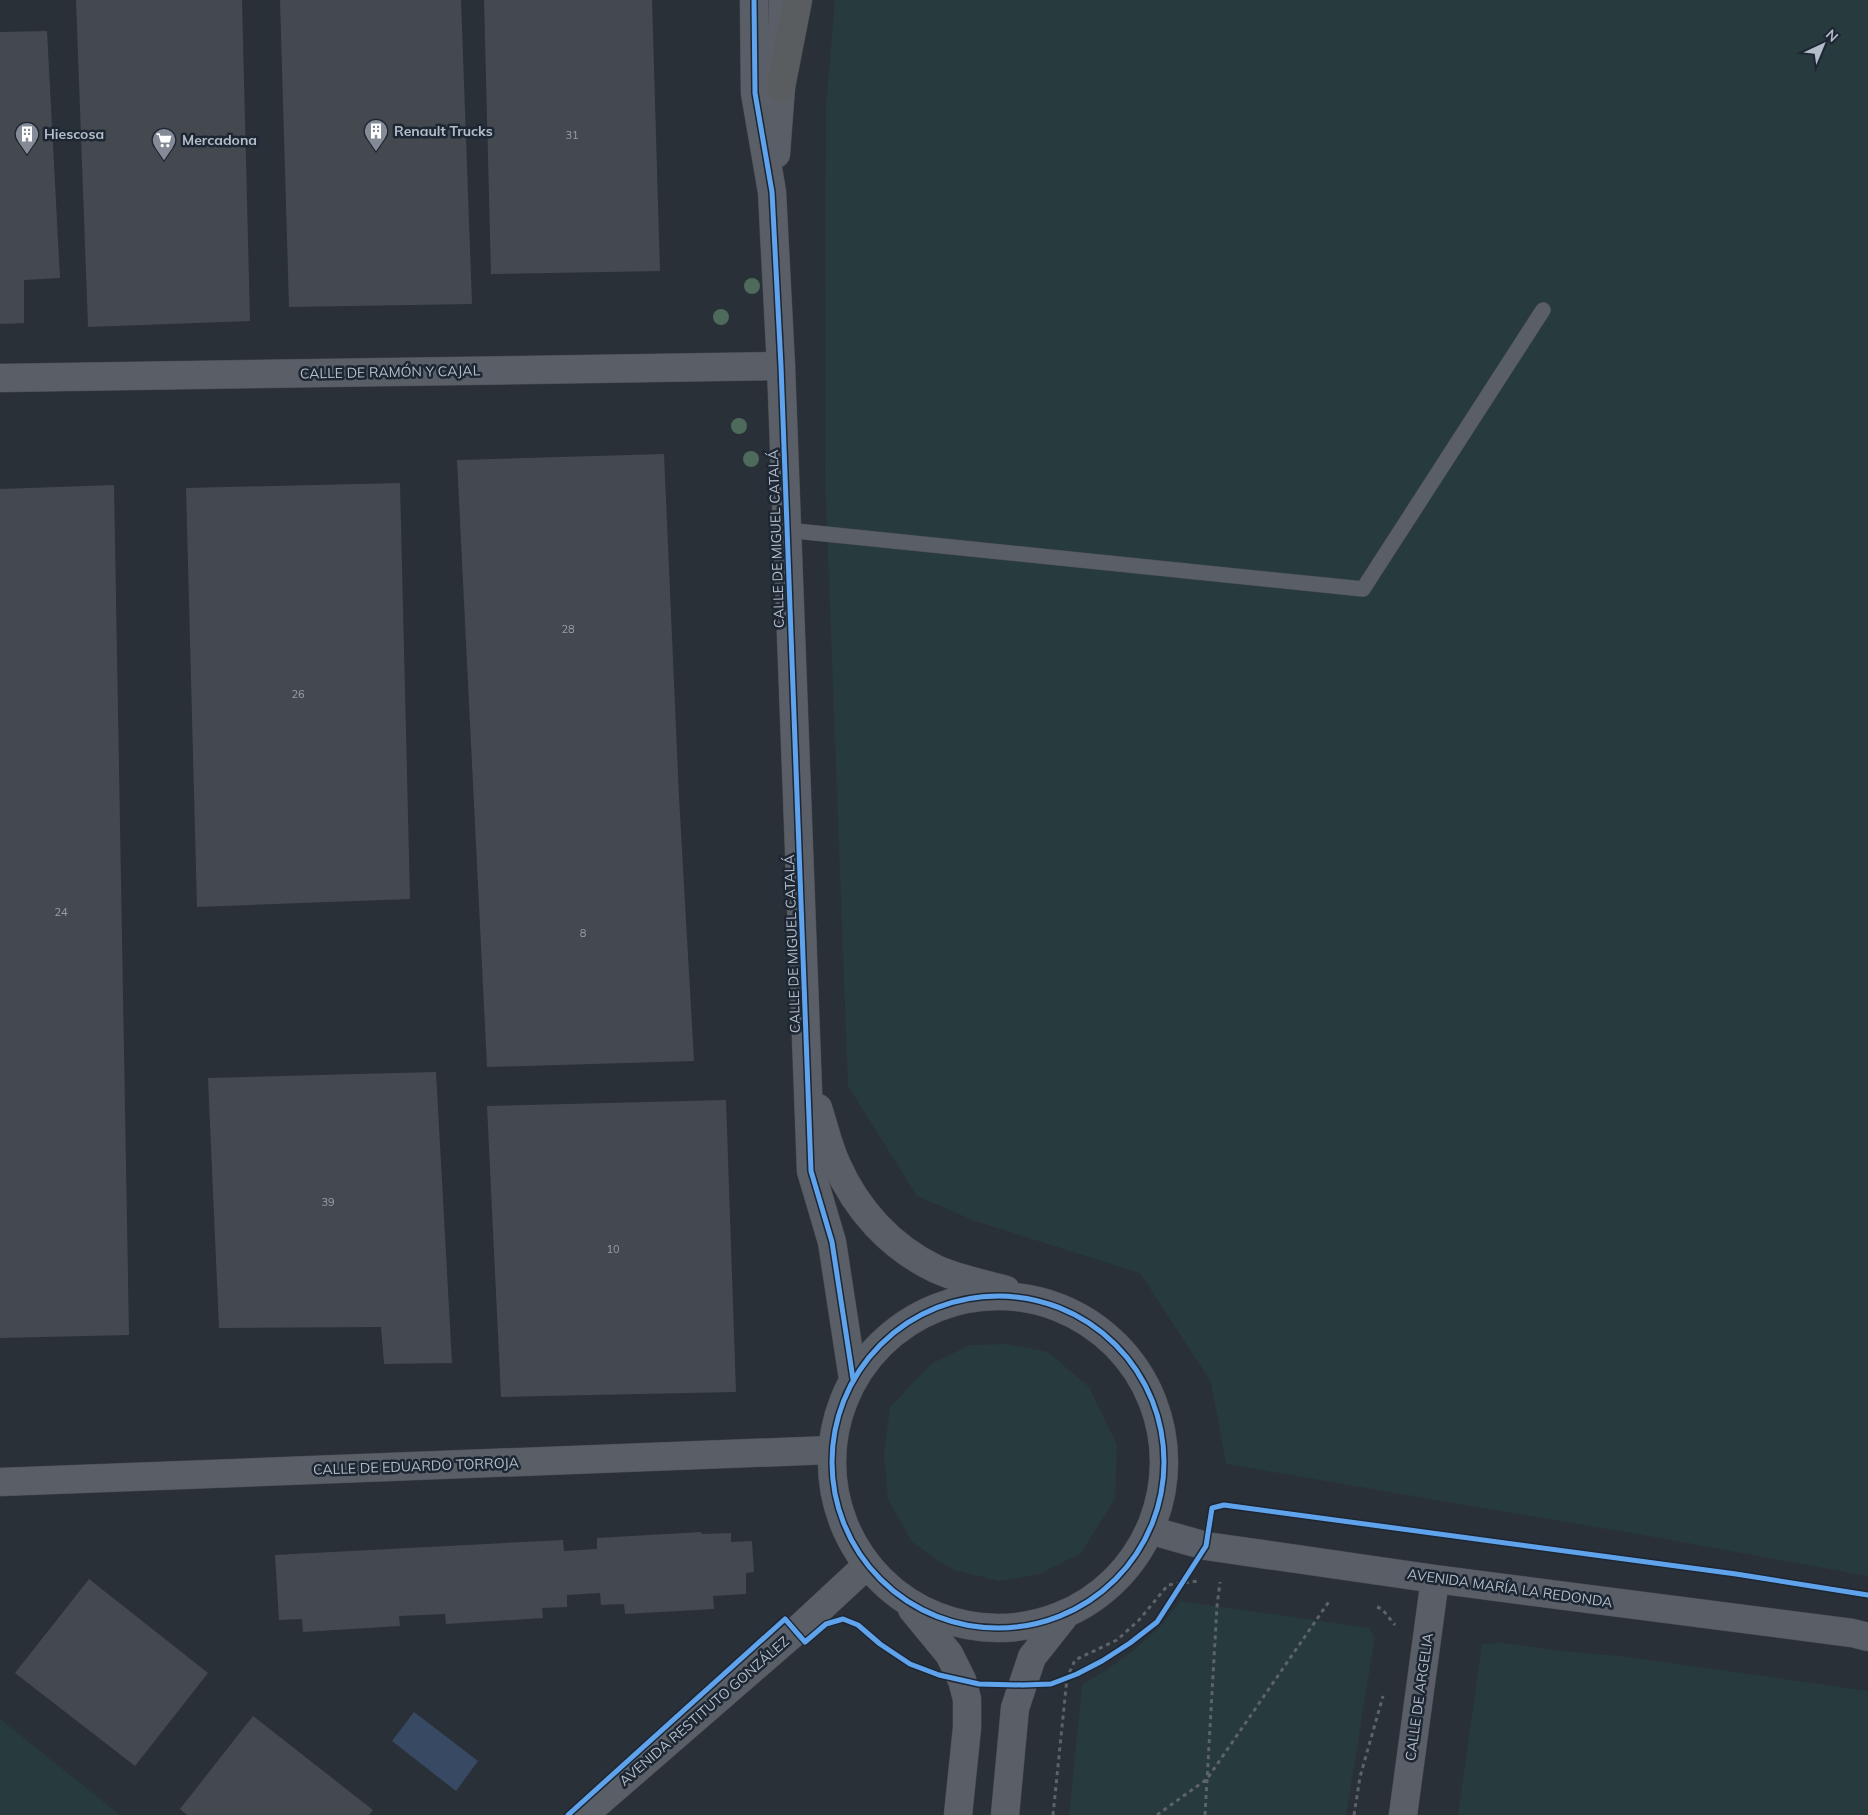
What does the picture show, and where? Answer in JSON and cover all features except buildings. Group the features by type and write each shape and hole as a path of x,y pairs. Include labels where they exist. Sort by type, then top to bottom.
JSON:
{"highway":[{"path":"781,87 798,0"}],"street":[{"name":"CALLE DE MIGUEL CATALÁ","path":"754,0 755,93 772,192 781,366 811,1170 832,1242 853,1379"},
{"path":"772,192 781,87 783,0"},
{"name":"CALLE DE RAMÓN Y CAJAL","path":"0,378 781,366"},
{"path":"808,1079 843,1179 858,1203 880,1230 896,1244 937,1269 1040,1300 1079,1315 1123,1350 1155,1401 1167,1460 1153,1531 1112,1587 1063,1618 1032,1656 1015,1708 1004,1815"},
{"path":"958,1815 967,1728 967,1699 962,1680 949,1654 906,1602 866,1566 841,1519 831,1450 838,1415 853,1379 887,1337 934,1307 987,1295 1040,1300"},
{"name":"CALLE DE EDUARDO TORROJA","path":"0,1482 831,1450"},
{"name":"AVENIDA MARÍA LA REDONDA","path":"1153,1531 1206,1546 1435,1579 1852,1633 1868,1637"},
{"name":"AVENIDA RESTITUTO GONZÁLEZ","path":"584,1815 795,1632 866,1566"},
{"name":"CALLE DE ARGELIA","path":"1403,1815 1435,1579"},
{"path":"906,1602 939,1620 986,1630 1063,1618"}],"lane":[{"path":"786,530 1363,589 1543,310"}],"path":[{"path":"1178,1590 1206,1546"},
{"path":"1053,1815 1067,1678 1075,1660 1117,1640 1139,1620 1168,1585 1183,1581 1204,1580"},
{"path":"1212,1581 1230,1584"},
{"path":"1205,1815 1220,1582"},
{"path":"1321,1598 1339,1600"},
{"path":"1157,1815 1207,1779 1330,1600"},
{"path":"1374,1605 1382,1609 1395,1624 1396,1632"},
{"path":"1022,1685 1052,1684 1077,1674"},
{"path":"1354,1815 1360,1777 1386,1687"}],"green space":[{"path":"835,0 1868,0 1868,1576 1666,1539 1226,1464 1211,1382 1140,1273 975,1221 917,1196 848,1086 825,472 826,108"},
{"path":"1006,1344 1048,1352 1089,1387 1117,1445 1115,1499 1081,1553 1039,1574 999,1581 951,1569 912,1542 888,1499 884,1455 890,1407 931,1364 970,1345"},
{"path":"1180,1601 1369,1628 1375,1637 1346,1815 1069,1815 1082,1685 1110,1667 1148,1638"},
{"path":"1497,1642 1561,1651 1620,1656 1868,1691 1868,1815 1458,1815 1482,1644"},
{"path":"0,1719 120,1815 0,1815"}],"water":[{"path":"414,1712 478,1761 456,1791 392,1741"}],"cycle path":[{"path":"754,0 755,93 772,192 781,366 811,1171 832,1242 853,1379"},
{"path":"982,1296 1014,1296 1046,1303 1076,1315 1104,1333 1127,1356 1152,1398 1164,1446 1164,1462 1161,1494 1152,1526 1127,1568 1104,1591 1076,1609 1046,1621 1014,1628 982,1628 950,1621 920,1609 892,1591 869,1568 851,1540 839,1510 832,1478 832,1446 839,1414 851,1384 869,1356 892,1333 920,1315 950,1303 982,1296"},
{"path":"568,1815 785,1619 805,1642 826,1624 843,1619 858,1625 880,1644 910,1664 939,1675 979,1684 1051,1684 1077,1674 1130,1643 1157,1622 1206,1546 1212,1508 1224,1505 1736,1574 1868,1595"}],"place":[{"name":"Renault Trucks","path":"376,152"},
{"name":"Hiescosa","path":"27,155"},
{"name":"Mercadona","path":"164,161"}]}
